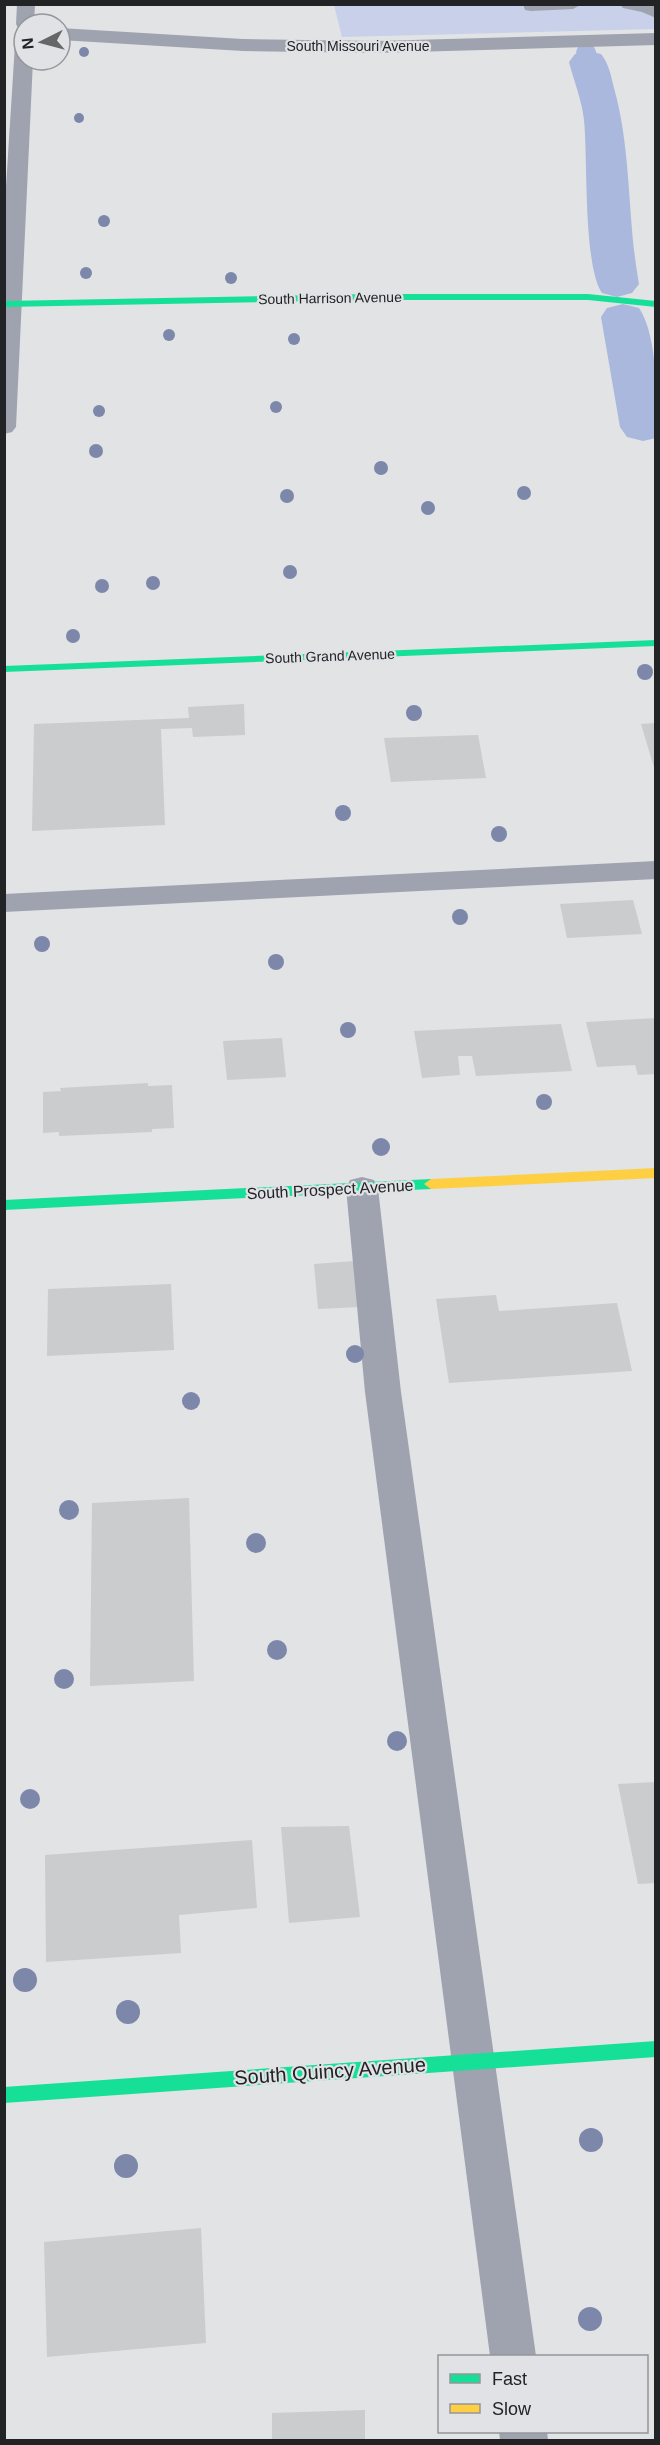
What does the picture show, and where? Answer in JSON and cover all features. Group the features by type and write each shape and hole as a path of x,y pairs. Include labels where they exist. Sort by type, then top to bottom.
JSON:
{"street":[{"path":"531,6 573,4"},
{"path":"629,4 646,7 656,13"},
{"name":"South Missouri Avenue","path":"72,35 243,45 376,47 656,39"},
{"path":"4,427 11,155 21,72"},
{"name":"South Harrison Avenue","path":"8,304 371,297 588,297 655,306"},
{"name":"South Grand Avenue","path":"4,669 656,643"},
{"path":"4,903 656,870"},
{"name":"South Prospect Avenue","path":"4,1205 656,1173"},
{"path":"362,1188 383,1392 513,2355"},
{"name":"South Quincy Avenue","path":"4,2095 473,2060 656,2049"}],"shaded area":[{"path":"334,5 655,5 655,29 342,37"}],"building":[{"path":"244,704 245,735 193,737 192,728 161,729 165,825 32,831 34,724 189,718 188,707"},
{"path":"656,723 656,771 655,771 641,724"},
{"path":"478,735 486,778 391,782 384,738"},
{"path":"633,900 642,934 567,938 560,904"},
{"path":"656,1018 656,1074 638,1075 635,1065 597,1067 586,1022"},
{"path":"561,1024 572,1071 476,1076 472,1056 458,1056 460,1075 422,1078 414,1031"},
{"path":"282,1038 286,1077 227,1080 223,1041"},
{"path":"148,1083 148,1086 172,1085 174,1128 152,1129 152,1132 59,1136 59,1132 43,1133 43,1092 61,1091 60,1088"},
{"path":"354,1261 359,1307 318,1309 314,1264"},
{"path":"171,1284 174,1350 47,1356 48,1289"},
{"path":"496,1295 499,1311 617,1303 632,1371 449,1383 436,1299"},
{"path":"189,1498 194,1681 90,1686 92,1503"},
{"path":"656,1782 656,1883 638,1884 618,1784"},
{"path":"349,1826 360,1917 289,1923 281,1827"},
{"path":"252,1840 257,1908 179,1915 181,1953 46,1962 45,1855"},
{"path":"201,2228 206,2343 47,2357 44,2242"},
{"path":"365,2410 365,2440 272,2440 272,2413"}],"waterway":[{"path":"586,53 588,62"},
{"path":"588,62 603,118 612,254 617,284"},
{"path":"623,317 643,427"}],"traffic: fast":[{"path":"4,304 371,297 588,297 656,304"},
{"path":"4,669 656,643"},
{"path":"4,1205 431,1184"},
{"path":"4,2095 656,2049"}],"traffic: slow":[{"path":"431,1184 656,1173"}]}
